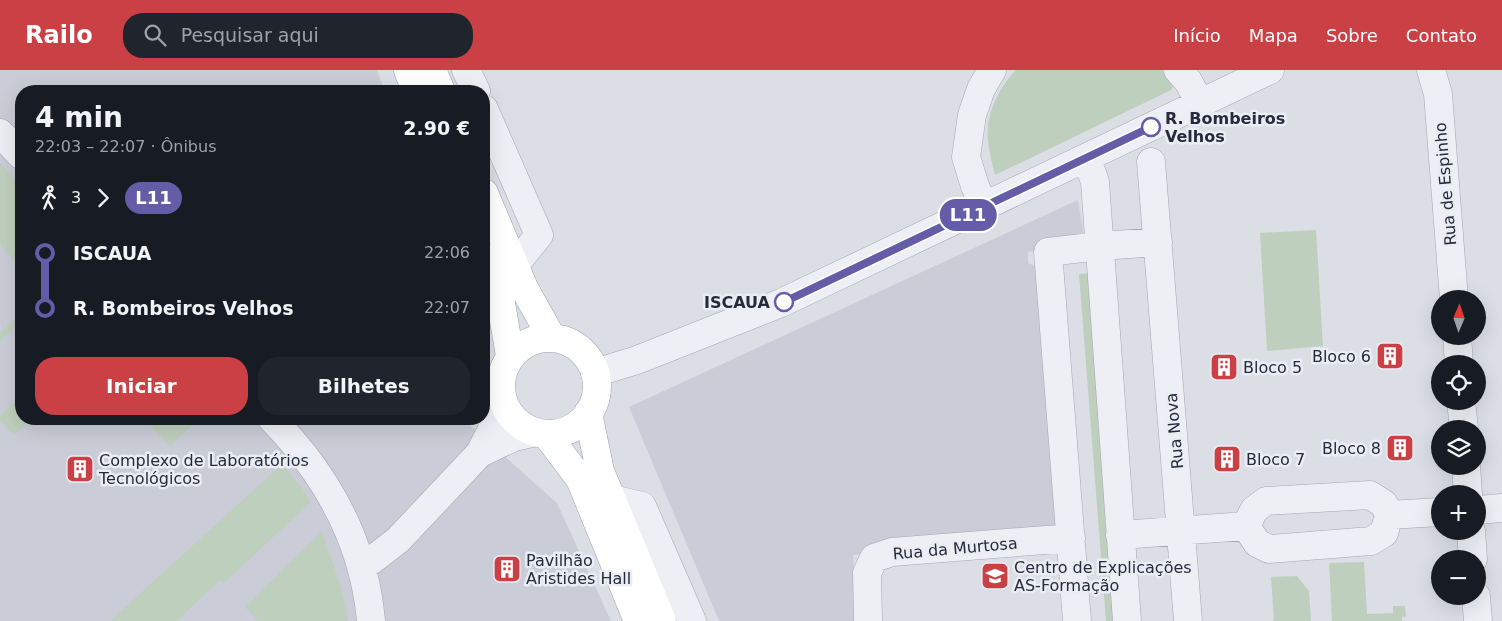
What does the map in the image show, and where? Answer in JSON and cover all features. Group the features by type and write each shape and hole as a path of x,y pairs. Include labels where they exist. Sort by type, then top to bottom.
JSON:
{"main road":[{"path":"408,70 414,85"},
{"path":"432,70 438,85"},
{"path":"490,208 524,288 552,338"},
{"path":"490,272 500,297 510,356"},
{"path":"552,338 567,341 580,349 589,360 595,373 597,387 594,401 588,413 577,424 562,432 541,433 525,427 515,420 507,410 502,399 500,384 503,370 510,356 522,346 536,339 552,338"},
{"path":"588,413 600,471 662,621"},
{"path":"541,433 580,479 638,621"}],"street":[{"path":"466,70 473,85"},
{"path":"984,207 966,157 972,114 981,89 992,70"},
{"path":"1178,70 1188,82 1200,103"},
{"path":"595,373 637,360 781,303 1270,70"},
{"name":"Rua de Espinho","path":"1431,70 1438,94 1453,290"},
{"path":"490,122 540,235 514,266"},
{"path":"0,132 15,148"},
{"path":"1083,160 1092,174 1094,182 1127,621"},
{"name":"Rua Nova","path":"1151,162 1188,621"},
{"path":"1077,621 1048,252 1158,242"},
{"path":"361,566 398,540 480,453 496,421 502,399"},
{"path":"278,425 306,456 326,483 355,544 371,621"},
{"path":"480,453 514,437 541,433"},
{"path":"1370,495 1384,504 1390,515 1384,533 1371,541 1269,549 1257,543 1246,526 1254,510 1266,501 1370,495"},
{"path":"612,499 642,506 692,621"},
{"path":"1486,509 1502,508"},
{"path":"1390,515 1431,513"},
{"path":"1120,535 1246,526"},
{"name":"Rua da Murtosa","path":"868,621 867,573 874,558 892,552 1071,538"},
{"path":"1477,605 1478,621"}],"shaded area":[{"path":"0,70 377,70 383,85 15,85 15,425 469,425 557,503 611,621 0,621"},
{"path":"1078,200 1085,243 1028,252 1028,263 1037,267 1058,537 853,555 856,621 719,621 629,407"}],"green space":[{"path":"1016,70 1162,70 1170,78 1173,86 1172,89 1163,94 995,175 988,144 989,121 994,102"},
{"path":"0,163 15,179 15,261 0,245"},
{"path":"1316,230 1323,346 1267,351 1260,233"},
{"path":"1094,273 1121,621 1106,621 1079,274"},
{"path":"15,319 15,327 0,341 0,333"},
{"path":"15,402 15,425 25,425 14,435 0,421 0,416"},
{"path":"150,425 193,425 170,446"},
{"path":"282,464 311,502 224,583 220,580 177,621 110,621"},
{"path":"322,531 341,587 348,621 258,621 245,607"},
{"path":"1364,562 1367,614 1393,613 1393,606 1405,606 1406,617 1402,617 1402,621 1332,621 1329,563"},
{"path":"1297,576 1309,591 1311,621 1272,621 1274,620 1271,577"}],"bus line":[{"name":"L11","path":"784,302 1151,127"}],"place":[{"name":"R. Bombeiros Velhos","path":"1151,127"},
{"name":"ISCAUA","path":"784,302"},
{"name":"Bloco 6","path":"1390,356"},
{"name":"Bloco 5","path":"1224,367"},
{"name":"Bloco 8","path":"1400,448"},
{"name":"Bloco 7","path":"1227,459"},
{"name":"Complexo de Laboratórios Tecnológicos","path":"80,469"},
{"name":"Pavilhão Aristides Hall","path":"507,569"},
{"name":"Centro de Explicações AS-Formação","path":"995,576"}]}
